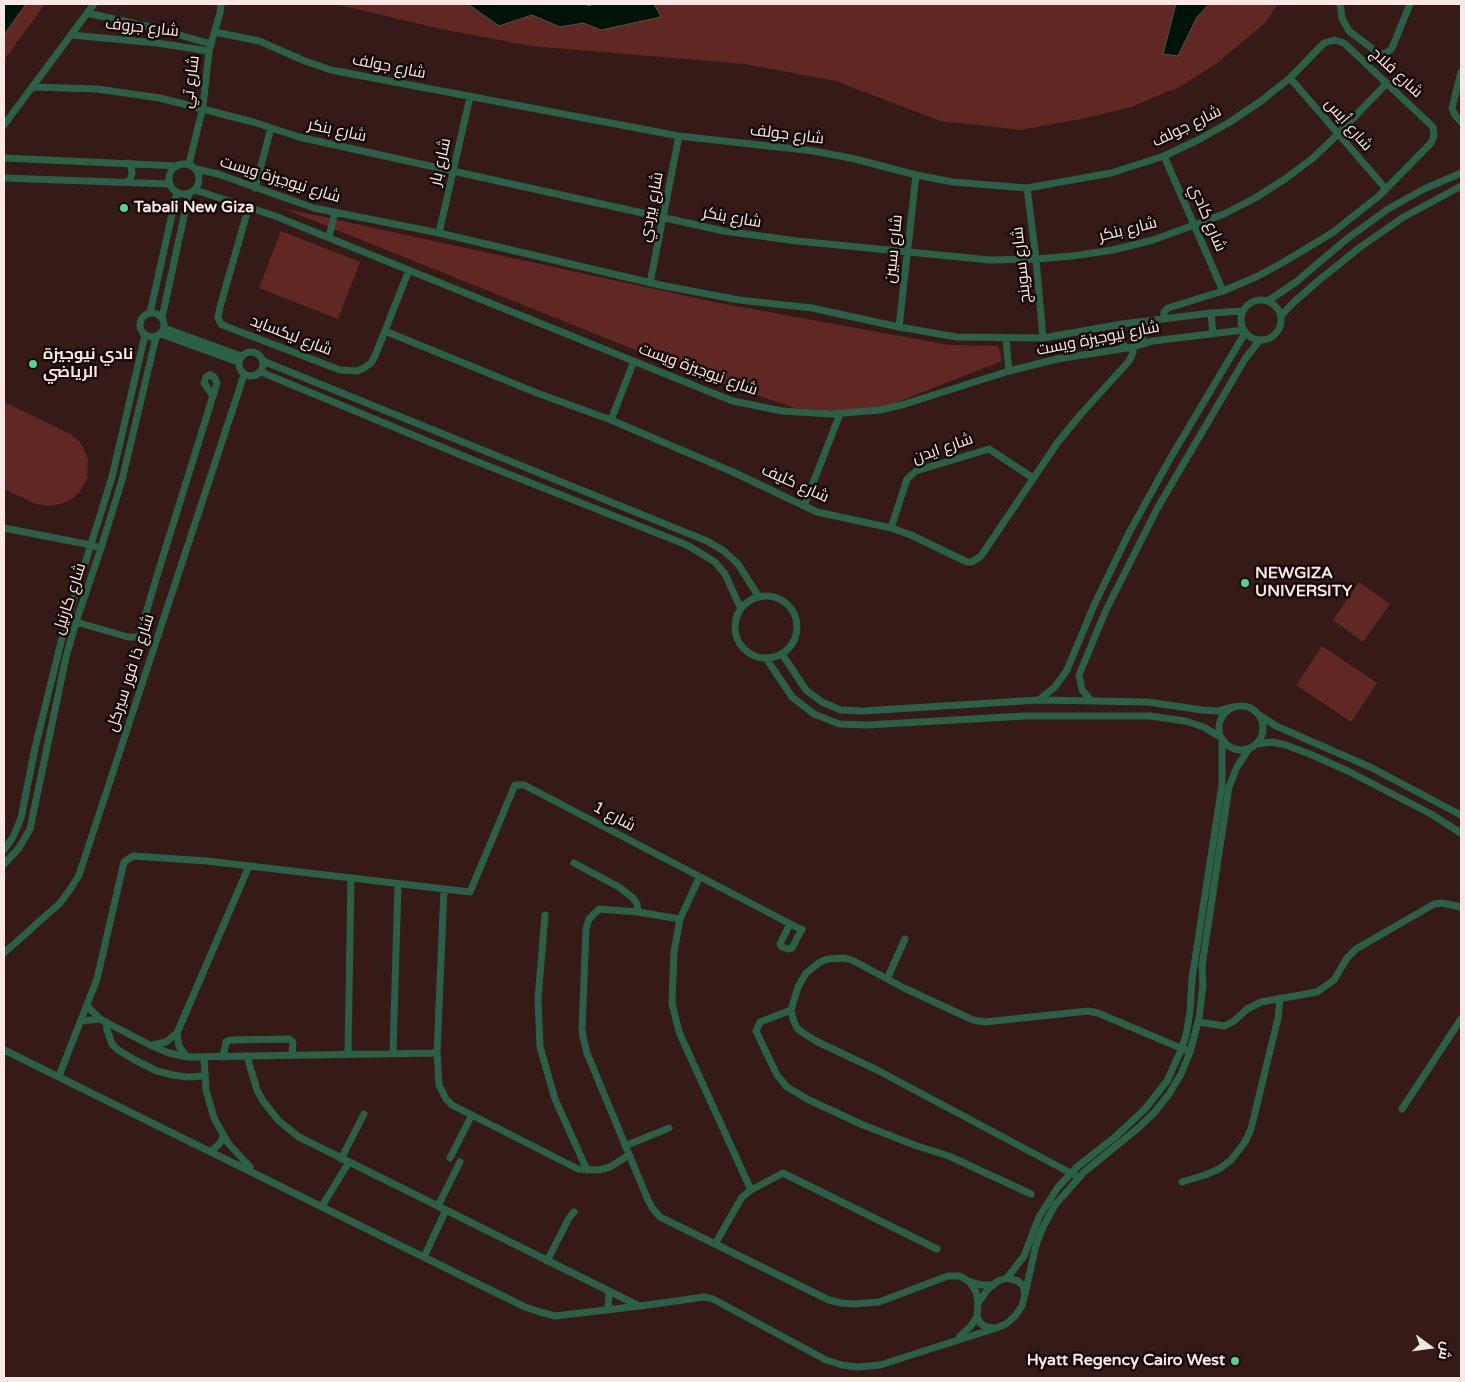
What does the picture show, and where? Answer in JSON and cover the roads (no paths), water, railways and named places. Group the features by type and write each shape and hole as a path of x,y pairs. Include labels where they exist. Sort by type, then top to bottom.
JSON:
{"street":[{"path":"4,125 94,4"},
{"name":"شارع تي","path":"192,166 203,108 210,48 221,4"},
{"path":"1340,4 1342,18 1349,32 1378,53 1383,54 1392,48 1410,4"},
{"name":"شارع جروف","path":"87,13 155,28 210,48"},
{"name":"شارع جولف","path":"215,32 259,42 331,70 470,98 679,136 814,151 953,182 1027,188 1110,174 1164,156 1198,140 1230,122 1261,101 1290,78 1324,43"},
{"name":"شارع جروف","path":"71,35 210,48"},
{"name":"شارع فلاج","path":"1324,43 1334,40 1344,43 1433,127 1434,135 1431,143 1386,189"},
{"path":"1461,72 1452,108 1455,116 1461,122"},
{"name":"شارع أيس","path":"1290,78 1386,189"},
{"name":"شارع بنكر","path":"32,87 97,89 129,93 203,108 299,138 724,232 990,260 1036,260 1113,250 1153,240 1224,214 1255,198 1306,163 1338,134 1387,83"},
{"name":"شارع بار","path":"439,233 470,98"},
{"path":"255,188 271,128"},
{"name":"شارع بيردي","path":"650,283 679,136"},
{"name":"شارع كادي","path":"1164,156 1196,225 1223,291"},
{"path":"4,158 192,166 200,177 198,186 192,192 182,218 160,333"},
{"path":"127,182 132,174 128,163"},
{"path":"177,166 171,172 170,184 177,192 192,192"},
{"name":"شارع نيوجيزة ويست","path":"192,166 314,208 439,233 650,283 739,300 812,308 899,327 957,337 1043,338 1122,324 1198,314 1243,311"},
{"path":"1268,301 1296,282 1342,242 1388,209 1461,173"},
{"name":"شارع سبين","path":"899,327 916,175"},
{"path":"4,178 170,184"},
{"path":"1281,316 1338,264 1380,232 1461,186"},
{"name":"شارع سوينج","path":"1027,188 1043,338"},
{"path":"1164,319 1164,312 1168,308 1223,291 1256,277 1308,249 1356,215 1386,189"},
{"path":"150,313 177,192"},
{"name":"شارع نيوجيزة ويست","path":"192,192 249,206 710,392 751,405 782,411 806,414 840,414 880,410 1009,371 1057,359 1129,347 1158,340 1244,332"},
{"name":"شارع ليكسايد","path":"249,206 220,307 218,318 221,324 348,372 356,372 371,363 409,270"},
{"path":"329,237 335,212"},
{"path":"172,216 182,218"},
{"path":"1296,282 1301,296"},
{"path":"1196,300 1198,314"},
{"path":"1254,301 1268,301 1277,307 1281,316 1281,326 1276,334 1268,339 1254,340 1244,332 1240,319 1243,311 1254,301"},
{"path":"162,318 157,314 150,313 144,316 140,325 141,330 150,337 160,333 240,359"},
{"path":"1211,313 1213,334"},
{"path":"1140,322 1144,332 1142,344"},
{"path":"1122,324 1118,334 1119,340 1129,347"},
{"name":"شارع كليف","path":"385,331 611,420 733,472 804,506 832,516 891,528 927,542 962,561 972,562 981,556 1033,478 1081,414 1129,361 1133,354 1129,347"},
{"path":"1039,700 1055,687 1067,670 1095,603 1130,531 1244,332"},
{"name":"شارع كارنيل","path":"4,864 19,848 30,829 66,657 122,480 160,333"},
{"name":"شارع كارنيل","path":"4,850 13,837 21,818 35,748 66,621 112,477 145,335"},
{"path":"1006,339 1009,371"},
{"path":"1092,701 1082,690 1079,675 1106,610 1140,541 1235,376 1259,341"},
{"path":"263,361 261,372 254,376 244,375 239,369 240,359 247,352 254,352 263,361 707,540 724,551 738,564 759,597"},
{"path":"611,420 634,361"},
{"path":"261,372 686,546 715,562 725,574 741,609"},
{"name":"شارع ذا فور سيركل","path":"4,953 60,903 79,875 244,375"},
{"path":"76,622 128,637 139,637 212,396"},
{"path":"804,506 840,414"},
{"name":"شارع ايدن","path":"891,528 908,479 911,474 916,472 989,449 1033,478"},
{"path":"112,477 122,480"},
{"path":"4,528 101,548"},
{"path":"759,597 779,599 793,613 796,633 793,642 782,654 766,658 752,655 739,643 735,626 737,617 747,603 759,597"},
{"path":"782,654 806,690 822,702 841,710 864,711 1039,700 1148,702 1218,711 1243,705 1249,707 1276,726 1370,767 1461,815"},
{"path":"766,658 792,697 814,714 839,724 866,725 1025,716 1150,716 1185,721 1204,727 1234,750 1248,750"},
{"path":"1067,670 1079,675"},
{"path":"51,683 61,685"},
{"path":"960,705 962,719"},
{"path":"978,1304 984,1293 992,1285 1007,1278 1024,1256 1039,1217 1070,1173 1121,1132 1145,1109 1167,1081 1182,1048 1226,786 1219,722 1222,716 1233,707"},
{"path":"1257,744 1263,730 1260,715"},
{"path":"1226,786 1248,750 1257,744 1272,742 1286,744 1348,771 1423,810 1461,833"},
{"name":"شارع 1","path":"444,889 470,892 515,785 524,785 699,878 802,930 792,948 788,949 780,944 790,924"},
{"path":"59,1076 97,978 124,862 128,858 141,856 249,866 444,889 437,1053 439,1085 442,1092 452,1105 578,1169 587,1170 610,1167 629,1155"},
{"path":"574,863 626,892 637,904 638,912"},
{"path":"150,1045 166,1042 177,1033 249,866"},
{"path":"4,1050 525,1307 555,1316 696,1297 709,1298 826,1360 850,1367 880,1365 993,1329 1006,1324 1015,1316 1022,1306 1030,1265 1043,1227 1055,1205 1078,1177 1137,1129 1154,1112 1177,1080 1190,1052 1198,1022 1202,989 1202,966 1213,870"},
{"path":"348,1053 351,878"},
{"path":"699,878 680,919 674,952 672,1003 679,1032 752,1190"},
{"path":"393,1052 398,884"},
{"path":"1198,1022 1225,1026 1254,1004 1317,992 1334,980 1347,958 1356,949 1434,904 1442,903 1461,907"},
{"path":"680,919 638,912 599,909 589,919 586,929 583,1037 587,1053 652,1209 660,1217 829,1300 841,1303 879,1302 948,1276 960,1276 970,1282 992,1285"},
{"path":"545,915 538,999 540,1047 555,1099 587,1170"},
{"path":"887,979 905,939"},
{"path":"1078,1177 877,1070 811,1039 797,1028 791,1010 798,987 806,973 828,959 845,958 972,1020 985,1022 1003,1021 1088,1011 1098,1013 1190,1052"},
{"path":"1191,988 1202,989"},
{"path":"1182,1182 1219,1169 1231,1160 1245,1142 1251,1129 1278,1018 1280,998"},
{"path":"87,1006 103,1021 150,1045 169,1053 187,1057 393,1052 437,1053"},
{"path":"791,1010 760,1022 756,1031 777,1075 787,1087 809,1100 863,1125 917,1146 955,1158 1032,1194"},
{"path":"1402,1109 1461,1020"},
{"path":"81,1021 103,1021"},
{"path":"103,1021 112,1044 135,1060 172,1075 204,1076"},
{"path":"177,1033 179,1046 187,1057"},
{"path":"224,1057 226,1042 230,1040 288,1039 293,1042 292,1054"},
{"path":"247,1056 257,1090 267,1106 279,1122 299,1137 640,1306"},
{"path":"204,1057 204,1076 209,1104 224,1136 237,1154 258,1174"},
{"path":"341,1159 364,1114"},
{"path":"450,1158 472,1115"},
{"path":"625,1146 668,1128"},
{"path":"212,1151 224,1136"},
{"path":"322,1206 349,1162"},
{"path":"438,1206 460,1162"},
{"path":"715,1244 742,1197 780,1174 786,1173 937,1249"},
{"path":"424,1257 446,1210"},
{"path":"547,1261 574,1212"},
{"path":"1007,1278 1014,1279 1020,1283 1025,1294"},
{"path":"953,1341 967,1330 977,1316 976,1292 970,1282"},
{"path":"608,1310 609,1291"},
{"path":"977,1316 983,1326 993,1329"}],"place":[{"name":"Tabali New Giza","path":"124,208"},
{"name":"نادي نيوجيزة الرياضي","path":"33,364"},
{"name":"NEWGIZA UNIVERSITY","path":"1245,583"},
{"name":"Hyatt Regency Cairo West","path":"1235,1361"}]}
